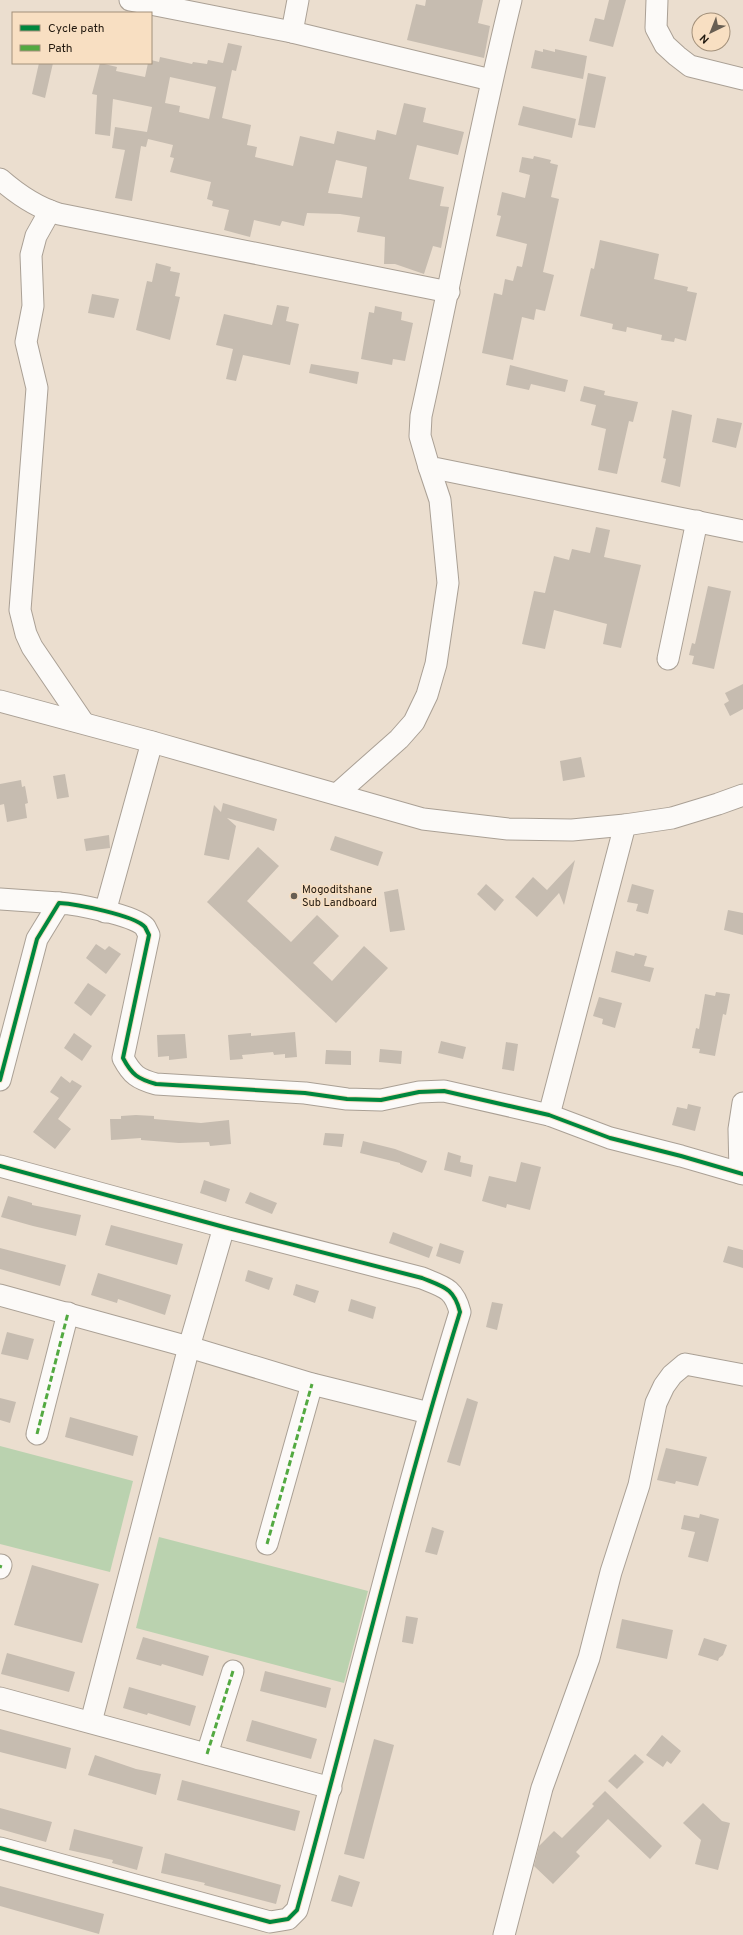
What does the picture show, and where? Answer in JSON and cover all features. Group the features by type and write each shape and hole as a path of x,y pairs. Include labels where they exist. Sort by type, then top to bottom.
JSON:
{"street":[{"path":"130,0 292,32 491,80"},
{"path":"292,32 298,0"},
{"path":"337,794 399,739 414,722 427,695 436,664 448,583 440,500 420,436 421,416 449,292 491,80 511,0"},
{"path":"657,0 656,28 666,45 677,56 690,66 743,79"},
{"path":"0,179 9,187 50,211 449,292"},
{"path":"50,211 36,236 31,254 33,306 26,342 37,388 20,610 26,634 32,647 83,722"},
{"path":"429,467 743,531"},
{"path":"668,660 697,521"},
{"path":"0,700 83,722 423,819 500,828 572,830 625,825 672,818 743,795"},
{"path":"104,912 152,742"},
{"path":"549,1115 625,825"},
{"path":"0,899 79,904 134,920 144,927 149,935 125,1046 124,1058 130,1070 141,1080 156,1084 305,1093 347,1100 381,1100 419,1092 444,1091 549,1115 610,1138 682,1156 742,1174 739,1129 743,1103"},
{"path":"0,1080 37,939 59,903"},
{"path":"0,1166 224,1227 422,1278 446,1288 456,1298 460,1312 429,1413 331,1788 297,1910 288,1919 270,1922 0,1848"},
{"path":"91,1722 189,1347 224,1227"},
{"path":"0,1295 189,1347 312,1384 429,1413"},
{"path":"37,1434 68,1313"},
{"path":"504,1935 542,1788 589,1658 611,1572 639,1485 656,1403 672,1375 684,1364 743,1375"},
{"path":"267,1544 312,1384"},
{"path":"207,1754 233,1671"},
{"path":"0,1698 331,1788"}],"green space":[{"path":"0,1446 133,1481 110,1572 0,1544"},
{"path":"159,1537 368,1591 344,1683 136,1628"}],"building":[{"path":"426,0 483,0 478,23 490,26 484,58 407,40 416,4 425,6"},
{"path":"609,0 626,0 613,47 589,41 595,18 604,20"},
{"path":"228,43 242,46 236,71 232,70 222,118 251,125 247,145 257,147 255,157 293,166 300,136 334,144 337,131 375,140 377,130 396,135 404,103 426,108 423,122 464,132 458,155 417,145 409,179 444,187 440,206 449,207 441,248 433,246 424,274 395,264 384,264 385,237 357,232 360,217 340,214 307,213 304,226 282,221 280,226 254,220 250,237 224,230 229,210 212,206 213,201 207,199 211,182 170,172 174,158 170,157 173,145 148,139 146,147 141,146 132,201 115,198 125,150 112,148 115,127 147,132 152,107 113,99 110,136 95,134 97,95 92,94 100,64 117,67 116,71 145,77 148,64 152,64 152,60 159,62 160,57 192,64 193,62 207,64 208,60 223,63","holes":["170,77 216,87 209,119 179,112 180,106 165,103","336,160 367,167 362,198 328,193"]},
{"path":"543,49 555,52 555,49 587,56 583,79 531,68 535,50 543,52"},
{"path":"39,64 53,64 45,98 32,94"},
{"path":"588,73 606,77 595,128 578,125"},
{"path":"523,106 576,119 572,138 518,125"},
{"path":"534,156 551,160 550,163 558,165 551,197 559,199 543,272 554,275 545,311 536,309 534,320 522,317 513,360 482,353 494,293 502,295 505,279 513,281 517,266 522,267 527,244 496,236 501,216 497,215 502,192 525,198 530,175 519,172 522,157 533,159"},
{"path":"600,240 659,254 654,279 688,287 687,291 697,293 686,341 675,338 674,342 661,340 662,335 627,327 626,332 612,329 613,324 580,316 591,268 594,269"},
{"path":"156,263 171,267 170,271 180,273 175,296 180,297 170,340 136,330 147,281 152,282"},
{"path":"92,294 119,299 114,318 88,313"},
{"path":"277,305 289,307 286,321 299,324 290,365 243,355 236,381 226,379 233,349 216,345 224,314 272,325"},
{"path":"375,306 402,312 401,320 413,323 405,361 393,359 392,365 361,359 369,312 374,313"},
{"path":"311,364 359,372 357,384 309,373"},
{"path":"510,365 568,380 565,392 531,384 529,390 506,385"},
{"path":"584,386 605,391 604,395 638,402 633,422 629,421 617,474 598,470 606,429 591,425 596,405 580,401"},
{"path":"672,410 692,415 680,487 661,482 666,459 663,458"},
{"path":"717,418 742,423 736,448 712,442"},
{"path":"596,527 610,530 604,557 641,565 621,648 603,644 607,624 554,610 545,649 522,644 534,591 545,593 554,556 569,560 572,549 590,553"},
{"path":"708,586 731,591 714,669 692,664 694,656 689,655 692,643 695,644"},
{"path":"743,684 743,709 730,716 724,704 729,701 725,693"},
{"path":"581,757 585,777 563,781 560,761"},
{"path":"65,774 69,797 57,799 53,776"},
{"path":"21,780 22,787 25,786 28,803 25,804 27,818 7,822 4,804 0,805 0,784"},
{"path":"223,803 277,819 274,831 227,818 236,826 229,860 204,855 214,805 221,812"},
{"path":"109,835 110,848 86,851 84,839"},
{"path":"335,836 383,852 378,866 330,850"},
{"path":"258,847 279,866 247,901 291,942 317,915 339,936 313,963 332,981 364,946 388,968 336,1023 207,902"},
{"path":"575,860 564,905 559,893 537,917 515,897 533,877 547,890"},
{"path":"486,884 504,900 495,911 477,894"},
{"path":"632,884 654,890 648,914 636,911 638,904 627,902"},
{"path":"398,889 405,930 390,932 384,892"},
{"path":"728,910 743,913 743,935 724,930"},
{"path":"96,944 105,950 109,946 121,954 106,974 86,958"},
{"path":"616,951 634,956 635,953 647,956 644,966 654,968 650,982 611,972"},
{"path":"88,983 106,995 91,1016 74,1003"},
{"path":"716,992 730,994 726,1015 723,1014 715,1056 699,1053 700,1049 692,1048 696,1028 699,1029 705,994 715,996"},
{"path":"599,997 622,1003 615,1028 602,1024 603,1019 593,1016"},
{"path":"295,1032 297,1057 285,1058 285,1054 274,1055 273,1052 242,1055 243,1059 230,1060 228,1035 251,1033 251,1036"},
{"path":"74,1033 92,1046 82,1061 64,1048"},
{"path":"185,1034 187,1058 169,1060 169,1056 158,1057 157,1035"},
{"path":"441,1041 466,1047 463,1059 438,1053"},
{"path":"506,1042 518,1044 514,1071 502,1069"},
{"path":"380,1049 402,1051 401,1064 379,1062"},
{"path":"326,1050 351,1051 351,1065 325,1064"},
{"path":"61,1076 70,1083 72,1080 82,1086 58,1119 71,1129 55,1149 33,1132 59,1098 50,1092"},
{"path":"688,1104 701,1107 695,1131 672,1125 677,1107 687,1109"},
{"path":"121,1116 154,1116 154,1119 201,1123 229,1120 231,1144 210,1146 209,1142 179,1143 141,1140 141,1138 111,1140 110,1119 121,1119"},
{"path":"325,1133 344,1134 342,1147 323,1145"},
{"path":"363,1141 395,1149 427,1161 422,1173 400,1163 360,1153"},
{"path":"448,1152 461,1156 460,1162 473,1165 471,1177 444,1170"},
{"path":"521,1162 541,1167 530,1210 507,1204 506,1208 482,1201 489,1176 516,1182"},
{"path":"204,1180 230,1189 226,1202 200,1193"},
{"path":"250,1192 277,1203 272,1214 245,1203"},
{"path":"8,1196 32,1203 32,1205 81,1215 76,1236 1,1217"},
{"path":"111,1225 183,1244 177,1265 105,1245"},
{"path":"393,1232 433,1247 429,1258 389,1243"},
{"path":"440,1243 464,1251 460,1264 436,1256"},
{"path":"728,1246 743,1250 743,1268 723,1262"},
{"path":"0,1248 66,1265 60,1286 0,1269"},
{"path":"248,1270 273,1278 269,1290 245,1281"},
{"path":"98,1273 171,1295 165,1315 118,1299 117,1303 91,1295"},
{"path":"296,1284 319,1291 315,1303 293,1295"},
{"path":"351,1299 376,1307 373,1319 348,1311"},
{"path":"492,1302 503,1304 497,1330 486,1327"},
{"path":"7,1332 34,1339 28,1360 1,1354"},
{"path":"0,1398 16,1402 10,1423 0,1420"},
{"path":"467,1398 478,1402 460,1466 447,1462"},
{"path":"70,1417 138,1436 133,1456 65,1437"},
{"path":"666,1448 707,1457 698,1486 676,1481 675,1484 657,1480"},
{"path":"700,1514 719,1519 708,1562 688,1557 695,1532 681,1529 684,1515 699,1518"},
{"path":"432,1527 444,1531 437,1555 425,1552"},
{"path":"32,1565 99,1584 82,1643 14,1625"},
{"path":"406,1616 418,1618 413,1644 402,1642"},
{"path":"622,1619 673,1630 667,1659 616,1648"},
{"path":"143,1637 209,1656 203,1676 162,1664 161,1666 136,1659"},
{"path":"704,1638 727,1645 723,1655 718,1661 698,1655"},
{"path":"7,1653 75,1672 69,1692 1,1674"},
{"path":"265,1671 331,1688 326,1708 260,1691"},
{"path":"129,1687 196,1706 190,1726 148,1713 147,1715 123,1708"},
{"path":"252,1720 317,1739 311,1759 246,1741"},
{"path":"0,1729 71,1748 66,1769 0,1752"},
{"path":"662,1735 681,1751 671,1764 667,1761 663,1767 646,1755"},
{"path":"374,1739 394,1745 364,1859 344,1854"},
{"path":"635,1754 644,1762 617,1789 608,1781"},
{"path":"95,1755 136,1769 161,1774 156,1795 88,1775"},
{"path":"182,1780 300,1811 295,1831 177,1800"},
{"path":"605,1791 662,1846 650,1859 608,1819 576,1852 580,1856 553,1884 534,1866 539,1846 554,1831 562,1838 594,1806 592,1804"},
{"path":"703,1803 722,1821 730,1823 718,1870 695,1864 701,1840 683,1823"},
{"path":"0,1808 52,1822 46,1842 0,1829"},
{"path":"74,1829 143,1847 137,1870 112,1863 113,1860 69,1850"},
{"path":"165,1853 281,1885 276,1904 204,1885 205,1883 161,1873"},
{"path":"339,1875 360,1882 352,1907 331,1901"},
{"path":"0,1886 104,1914 99,1934 0,1906"}],"marked path":[{"path":"37,1434 68,1313"},
{"path":"267,1544 312,1384"},
{"path":"207,1754 233,1671"}],"cycle path":[{"path":"0,1080 37,939 59,903 67,904 91,908 129,918 145,927 149,935 123,1058 129,1069 136,1076 145,1080 156,1084 305,1093 347,1099 381,1100 419,1092 444,1091 549,1115 610,1138 743,1174"},
{"path":"0,1166 224,1227 422,1278 447,1289 455,1298 460,1312 396,1535 297,1910 288,1919 270,1922 0,1848"}],"place":[{"name":"Mogoditshane Sub Landboard","path":"294,896"}]}
